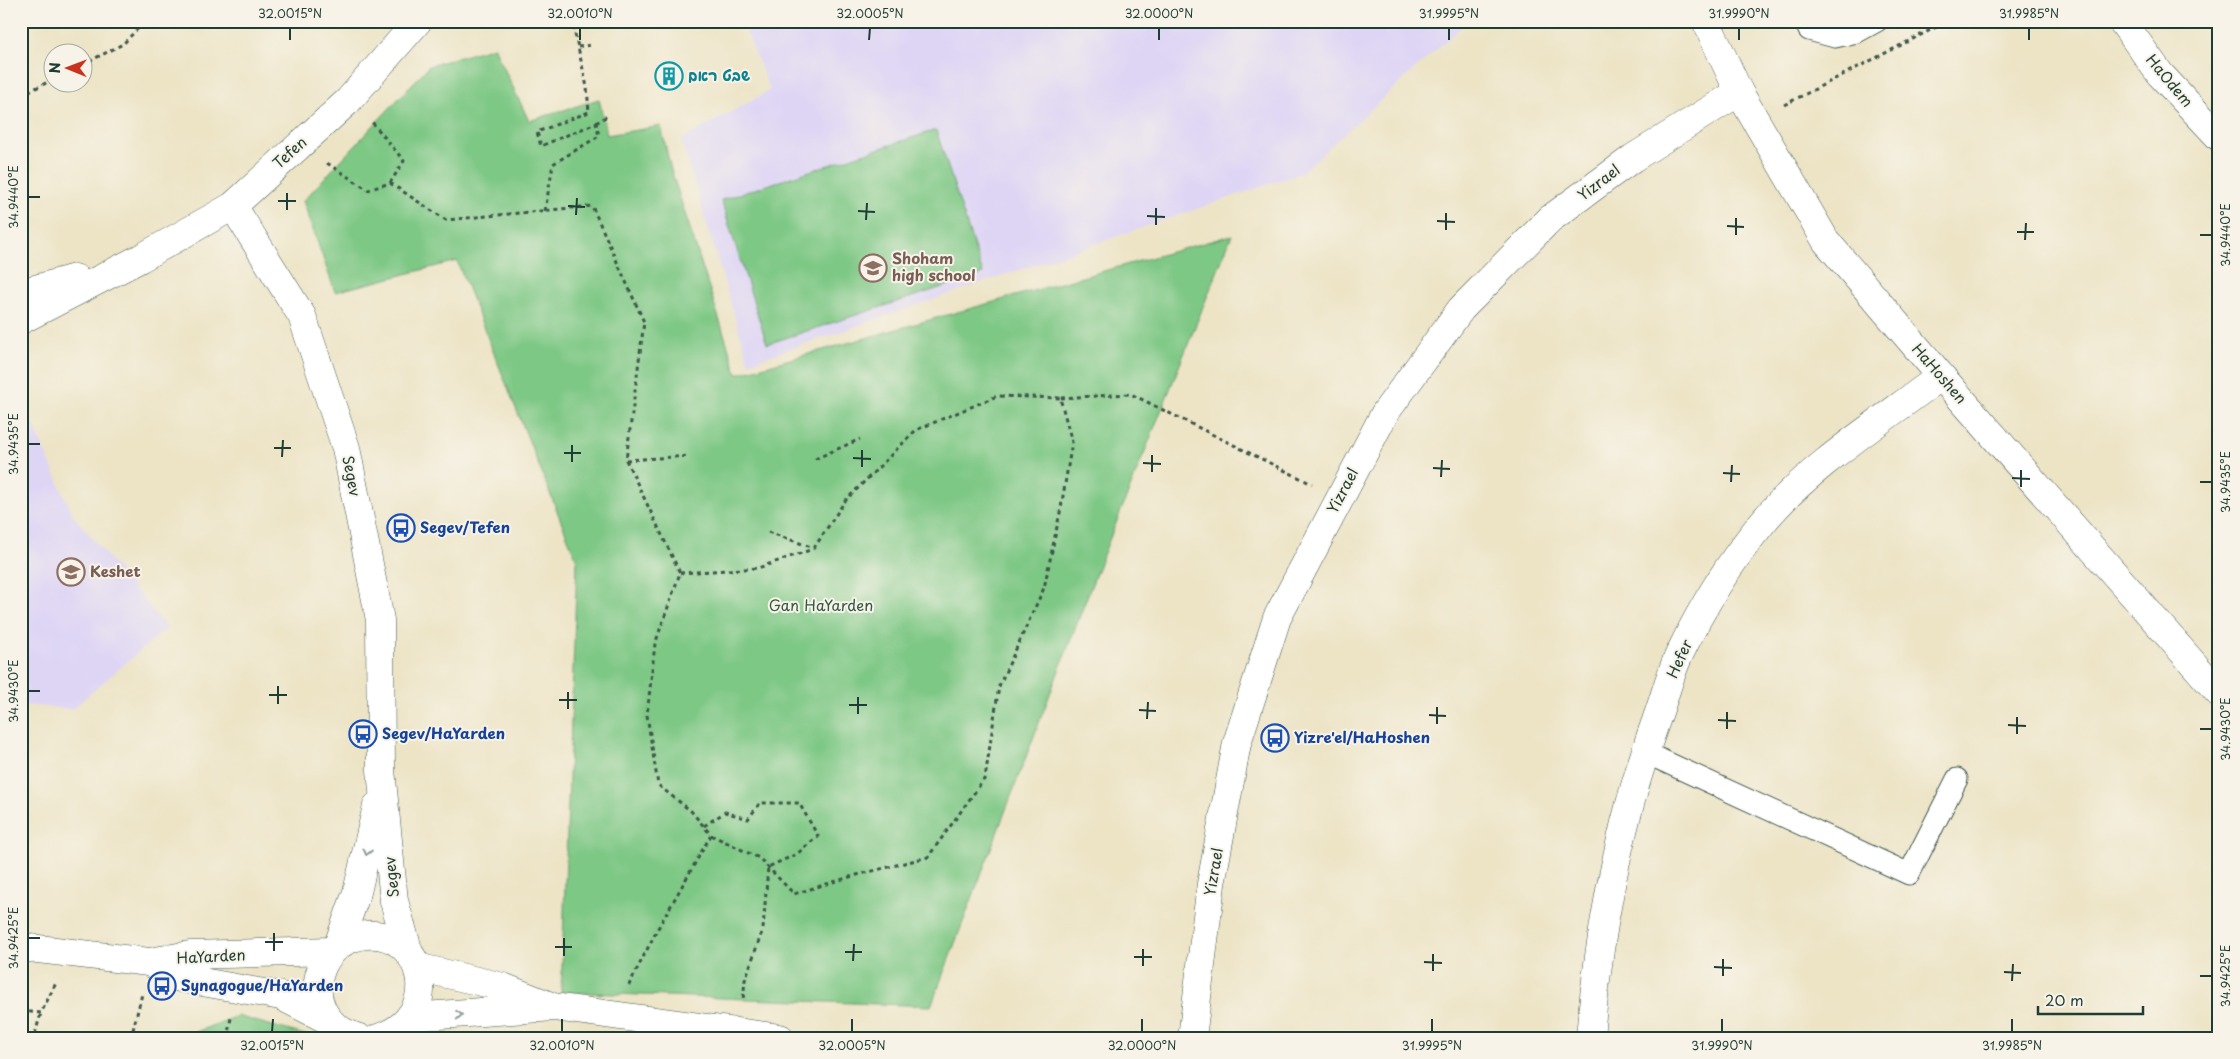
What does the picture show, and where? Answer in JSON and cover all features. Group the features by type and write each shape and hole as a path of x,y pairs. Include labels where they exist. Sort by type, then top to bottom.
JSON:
{"street":[{"name":"Tefen","path":"21,320 141,258 233,206 348,101 418,21"},
{"name":"HaHoshen","path":"1706,21 1739,92 1826,240 1941,376 2219,693"},
{"name":"HaOdem","path":"2122,21 2160,74 2219,137"},
{"name":"Yizrael","path":"1192,1038 1211,884 1237,743 1277,618 1385,413 1461,309 1550,219 1633,158 1739,92"},
{"name":"Segev","path":"233,206 302,316 346,448 380,620 381,770 394,901 420,982 420,998 406,1027"},
{"name":"Tefen","path":"21,293 141,258"},
{"name":"Hefer","path":"1590,1038 1594,1000 1621,840 1644,752 1680,654 1714,590 1762,522 1814,472 1941,376"},
{"name":"Segev","path":"344,1032 321,1007 317,990 319,973 326,957 335,948 357,892 377,809 381,770"},
{"path":"335,948 352,938 367,934 382,936 397,943 413,960 503,987 554,1007 780,1038"},
{"name":"HaYarden","path":"21,948 150,962 190,956 335,948"},
{"name":"HaYarden","path":"150,962 180,978 281,996 344,1032"},
{"path":"378,1038 406,1027 554,1007"}],"lane":[{"path":"1804,21 1809,30 1835,37 1857,32 1877,21"},
{"path":"1644,752 1909,874 1957,779"}],"path":[{"path":"92,60 123,44 145,21"},
{"path":"572,21 587,86 589,112 537,132 541,146 596,123 607,116"},
{"path":"1756,119 1948,21"},
{"path":"578,47 591,45"},
{"path":"21,96 42,85"},
{"path":"300,144 368,190 390,183 404,161 374,124 348,101"},
{"path":"545,211 553,164 599,136 596,123"},
{"path":"390,183 446,220 592,206 644,322 626,460 680,573 655,644 647,715 658,785 691,811 711,835 759,858 794,894 853,876 928,857 985,778 999,686 1044,588 1061,508 1072,442 1060,398"},
{"path":"680,573 758,568 814,548 845,501 916,430 997,396 1060,398 1131,394 1340,497"},
{"path":"814,458 860,439"},
{"path":"626,460 688,456"},
{"path":"768,532 814,548"},
{"path":"704,826 725,812 748,820 760,803 799,803 818,836 797,854 768,867"},
{"path":"612,1015 657,930 711,835"},
{"path":"745,980 763,929 768,867"},
{"path":"35,1034 41,1013 71,953"},
{"path":"131,1038 150,962"},
{"path":"21,1011 41,1013"}],"shaded area":[{"name":"Shoham high school","path":"742,21 1468,21 1301,173 749,363 681,140 770,90"},
{"name":"Keshet","path":"21,397 73,515 167,628 72,709 21,705"},
{"path":"21,1034 67,1035 67,1038 21,1038"}],"green space":[{"name":"Gan HaYarden","path":"494,47 529,121 599,99 607,135 661,126 671,170 737,374 1232,235 1100,563 931,1006 561,992 577,561 457,261 335,292 303,201 429,66"},
{"path":"936,130 983,274 767,344 721,200"},
{"path":"237,1016 312,1037 312,1038 180,1038"}],"place":[{"name":"שבט ראם","path":"669,76"},
{"name":"Shoham high school","path":"873,268"},
{"name":"Segev/Tefen","path":"401,528"},
{"name":"Keshet","path":"71,572"},
{"name":"Segev/HaYarden","path":"363,734"},
{"name":"Yizre'el/HaHoshen","path":"1275,738"},
{"name":"Synagogue/HaYarden","path":"162,986"}]}
